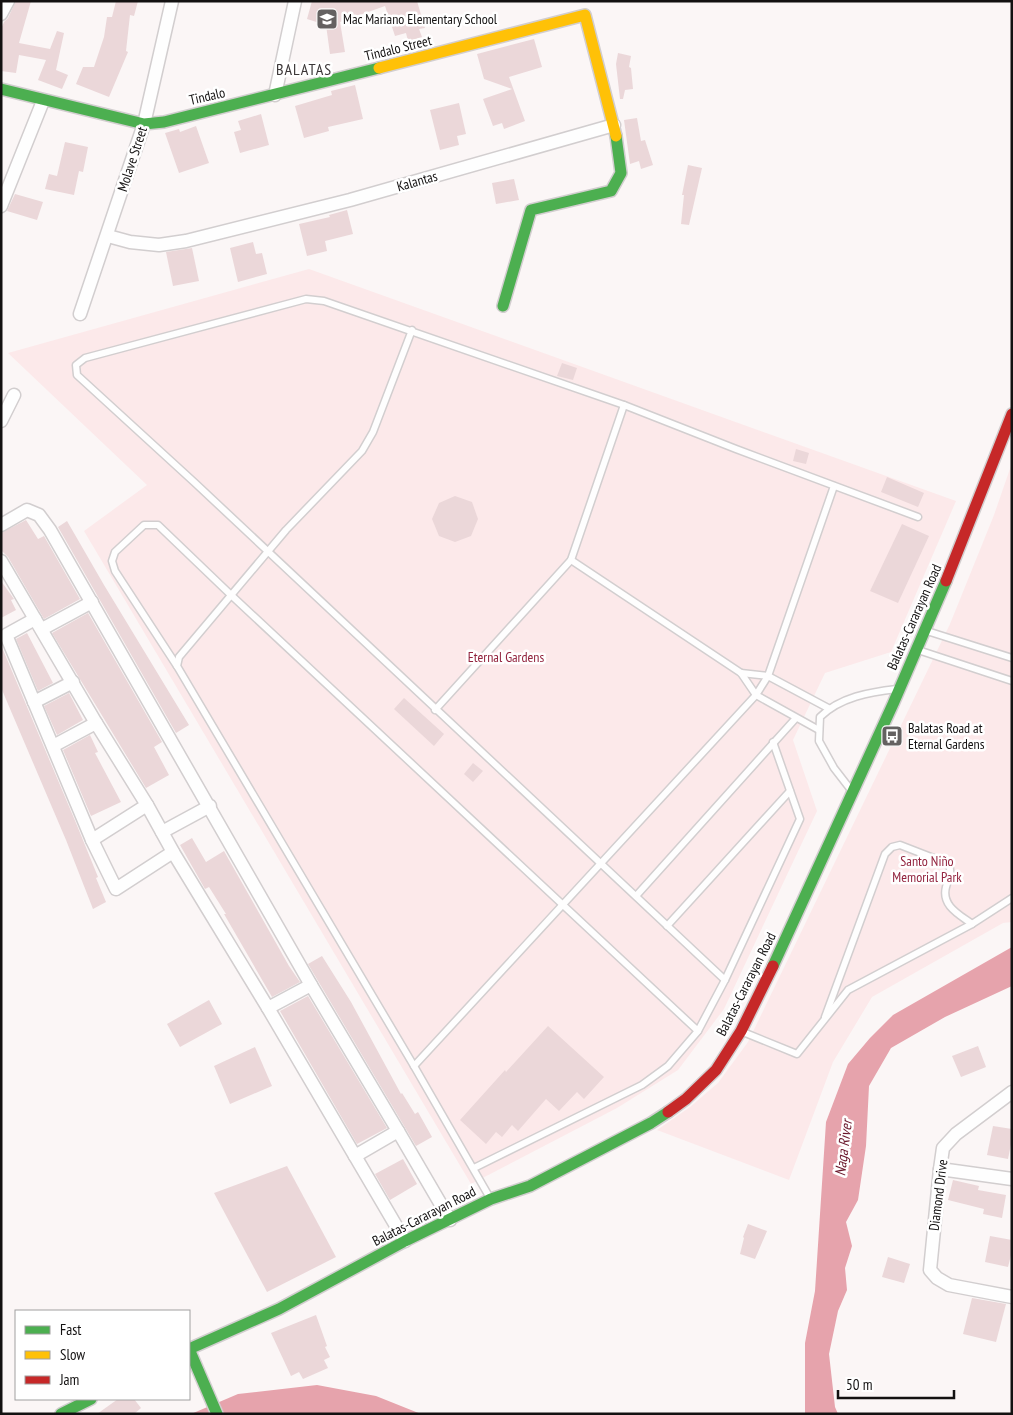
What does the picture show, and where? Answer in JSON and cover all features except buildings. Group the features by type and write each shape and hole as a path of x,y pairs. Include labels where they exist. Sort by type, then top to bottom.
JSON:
{"main road":[{"name":"Tindalo Street","path":"276,95 585,15 614,125"},
{"path":"1,89 144,124"},
{"name":"Tindalo","path":"144,124 164,122 276,95"},
{"path":"503,306 531,210 611,191 621,173 614,125"},
{"name":"Balatas-Cararayan Road","path":"190,1349 279,1309 404,1241 491,1200 530,1186 651,1123 686,1099 716,1070 741,1031 763,989 917,650 984,490 1012,414"},
{"path":"190,1351 217,1414"},
{"path":"61,1414 88,1400"}],"street":[{"path":"1,14 8,1"},
{"name":"Molave Street","path":"80,314 108,236 144,124 172,1"},
{"path":"276,95 295,1"},
{"path":"1,206 43,100"},
{"name":"Kalantas","path":"108,236 130,242 159,245 186,241 350,200 614,125"},
{"path":"1,421 14,395"},
{"path":"1,524 27,510 39,515 50,530 311,985 450,1220"},
{"path":"1,561 96,723 147,805 173,852 268,1008 404,1241"},
{"path":"92,602 39,624 6,635 92,840 116,889 173,852"},
{"path":"34,702 73,682"},
{"path":"53,746 96,723"},
{"path":"92,840 147,805"},
{"path":"162,832 210,806"},
{"path":"268,1008 311,985"},
{"name":"Diamond Drive","path":"1012,1092 956,1134 943,1148 930,1270 937,1278 949,1285 1012,1297"},
{"path":"355,1156 398,1131"},
{"path":"940,1169 1012,1179"}],"lane":[{"path":"725,980 194,482 77,375 76,365 85,358 306,299 324,301 624,405 918,517"},
{"path":"177,666 179,657 267,552 362,451 373,432 412,330"},
{"path":"435,710 571,560 624,405"},
{"path":"414,1066 756,695 768,676 834,486"},
{"path":"491,1200 474,1168 177,666 114,571 112,561 115,552 144,525 158,525 698,1031"},
{"path":"571,560 741,673 756,695 818,730"},
{"path":"926,630 1012,658"},
{"path":"917,650 1012,681"},
{"path":"741,673 768,676 828,708"},
{"path":"852,792 834,768 819,740 820,716 828,708 870,692 898,689"},
{"path":"636,896 796,718"},
{"path":"474,1168 642,1085 668,1066 698,1031 725,980 800,819 773,742"},
{"path":"667,926 790,791"},
{"path":"823,1022 885,854 892,847 900,845 949,864 952,874 946,888 946,900 952,909 972,924"},
{"path":"741,1031 797,1054 848,990 972,924 1012,898"}],"green space":[{"name":"Eternal Gardens","path":"309,269 956,501 891,652 825,673 793,740 817,811 724,1009 678,1070 617,1108 471,1184 84,531 147,485 8,353"},
{"name":"Santo Niño Memorial Park","path":"1012,463 1012,922 1003,923 872,997 833,1062 789,1180 657,1130 690,1107 718,1083 748,1042 950,624 994,515"}],"water":[{"name":"Naga River","path":"1012,947 1012,986 945,1017 891,1048 869,1086 866,1146 858,1200 846,1222 852,1246 845,1268 847,1290 838,1311 829,1354 835,1407 838,1414 805,1414 805,1343 815,1291 826,1122 848,1064 893,1015"},
{"path":"317,1385 376,1396 421,1414 191,1414 238,1394"}],"traffic: fast":[{"path":"1,89 144,124 164,122 379,68"},
{"path":"503,306 531,210 611,191 621,173 616,136"},
{"path":"773,966 893,704 946,581"},
{"path":"190,1349 279,1309 405,1241 491,1199 530,1186 651,1123 668,1112"},
{"path":"190,1351 217,1414"},
{"path":"61,1414 89,1400"}],"traffic: slow":[{"path":"379,68 585,15 616,136"}],"traffic: jam":[{"path":"946,581 1012,414"},
{"path":"668,1112 686,1099 716,1070 741,1031 773,966"}],"place":[{"name":"Mac Mariano Elementary School","path":"327,19"},
{"name":"Balatas Road at Eternal Gardens","path":"892,736"}],"district":[{"name":"BALATAS","path":"304,69"}]}
